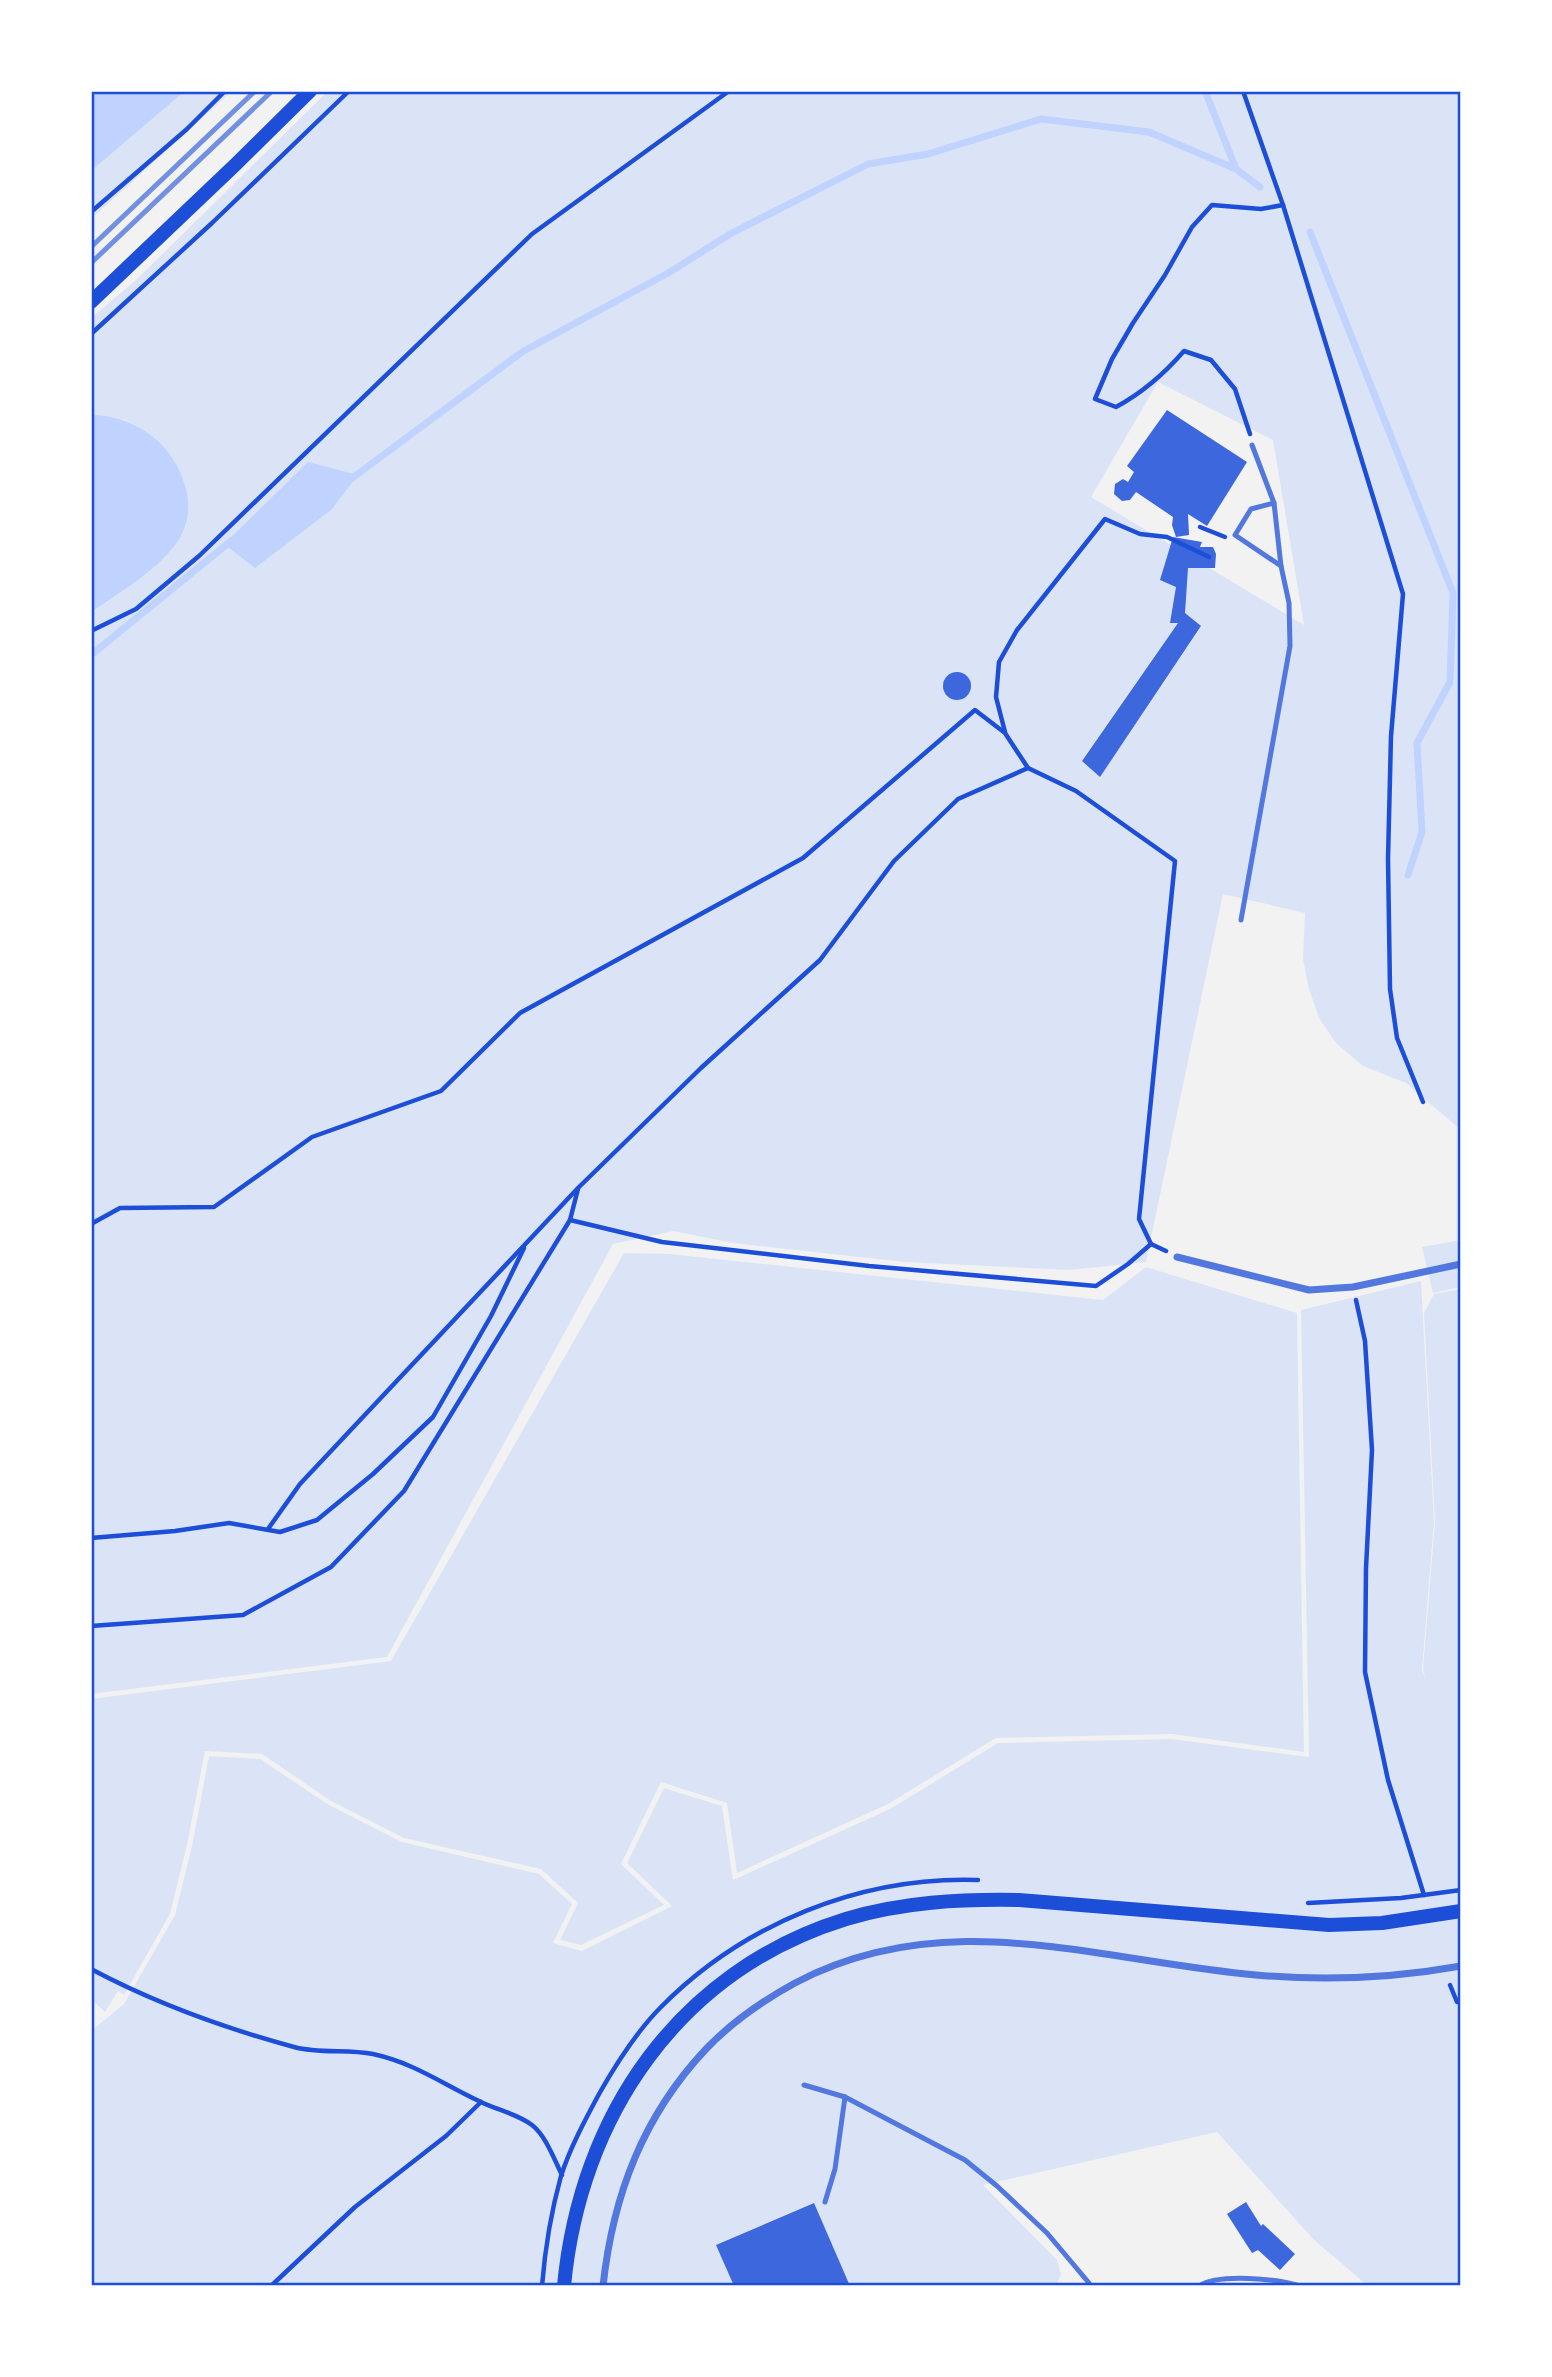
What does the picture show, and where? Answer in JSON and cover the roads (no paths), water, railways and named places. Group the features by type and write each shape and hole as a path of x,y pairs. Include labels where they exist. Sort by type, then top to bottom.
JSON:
{"main road":[{"path":"91,302 310,91"},
{"path":"564,2286 571,2226 590,2163 609,2120 632,2080 683,2016 718,1986 778,1947 811,1932 883,1910 971,1899 1019,1900 1329,1925 1382,1923 1461,1911"}],"street":[{"path":"1177,1257 1309,1290 1353,1287 1461,1264"},
{"path":"603,2286 610,2240 633,2157 669,2095 692,2064 719,2035 752,2009 817,1972 894,1947 978,1940 1075,1950 1257,1975 1381,1977 1461,1966"}],"lane":[{"path":"1241,920 1290,646 1289,603 1281,566 1274,503 1252,445"},
{"path":"1274,503 1251,509 1236,535 1281,566"},
{"path":"804,2085 845,2097 965,2160 1047,2233 1088,2285"},
{"path":"825,2202 835,2169 845,2097"},
{"path":"1199,2286 1212,2280 1286,2282 1300,2286"}],"water":[{"path":"91,91 185,91 91,171"},
{"path":"91,414 108,416 139,427 163,446 180,473 188,504 183,532 167,555 147,573 91,613"},
{"path":"308,462 358,475 331,510 255,568 224,544"}],"waterway":[{"path":"1205,91 1236,169 1260,187"},
{"path":"351,479 522,352 670,272 730,234 868,164 928,154 1041,119 1149,132 1236,169"},
{"path":"1310,232 1453,593 1450,682 1417,743 1422,832 1408,875"},
{"path":"91,655 231,541"}],"railway":[{"path":"91,247 255,91"},
{"path":"91,263 272,91"}]}
